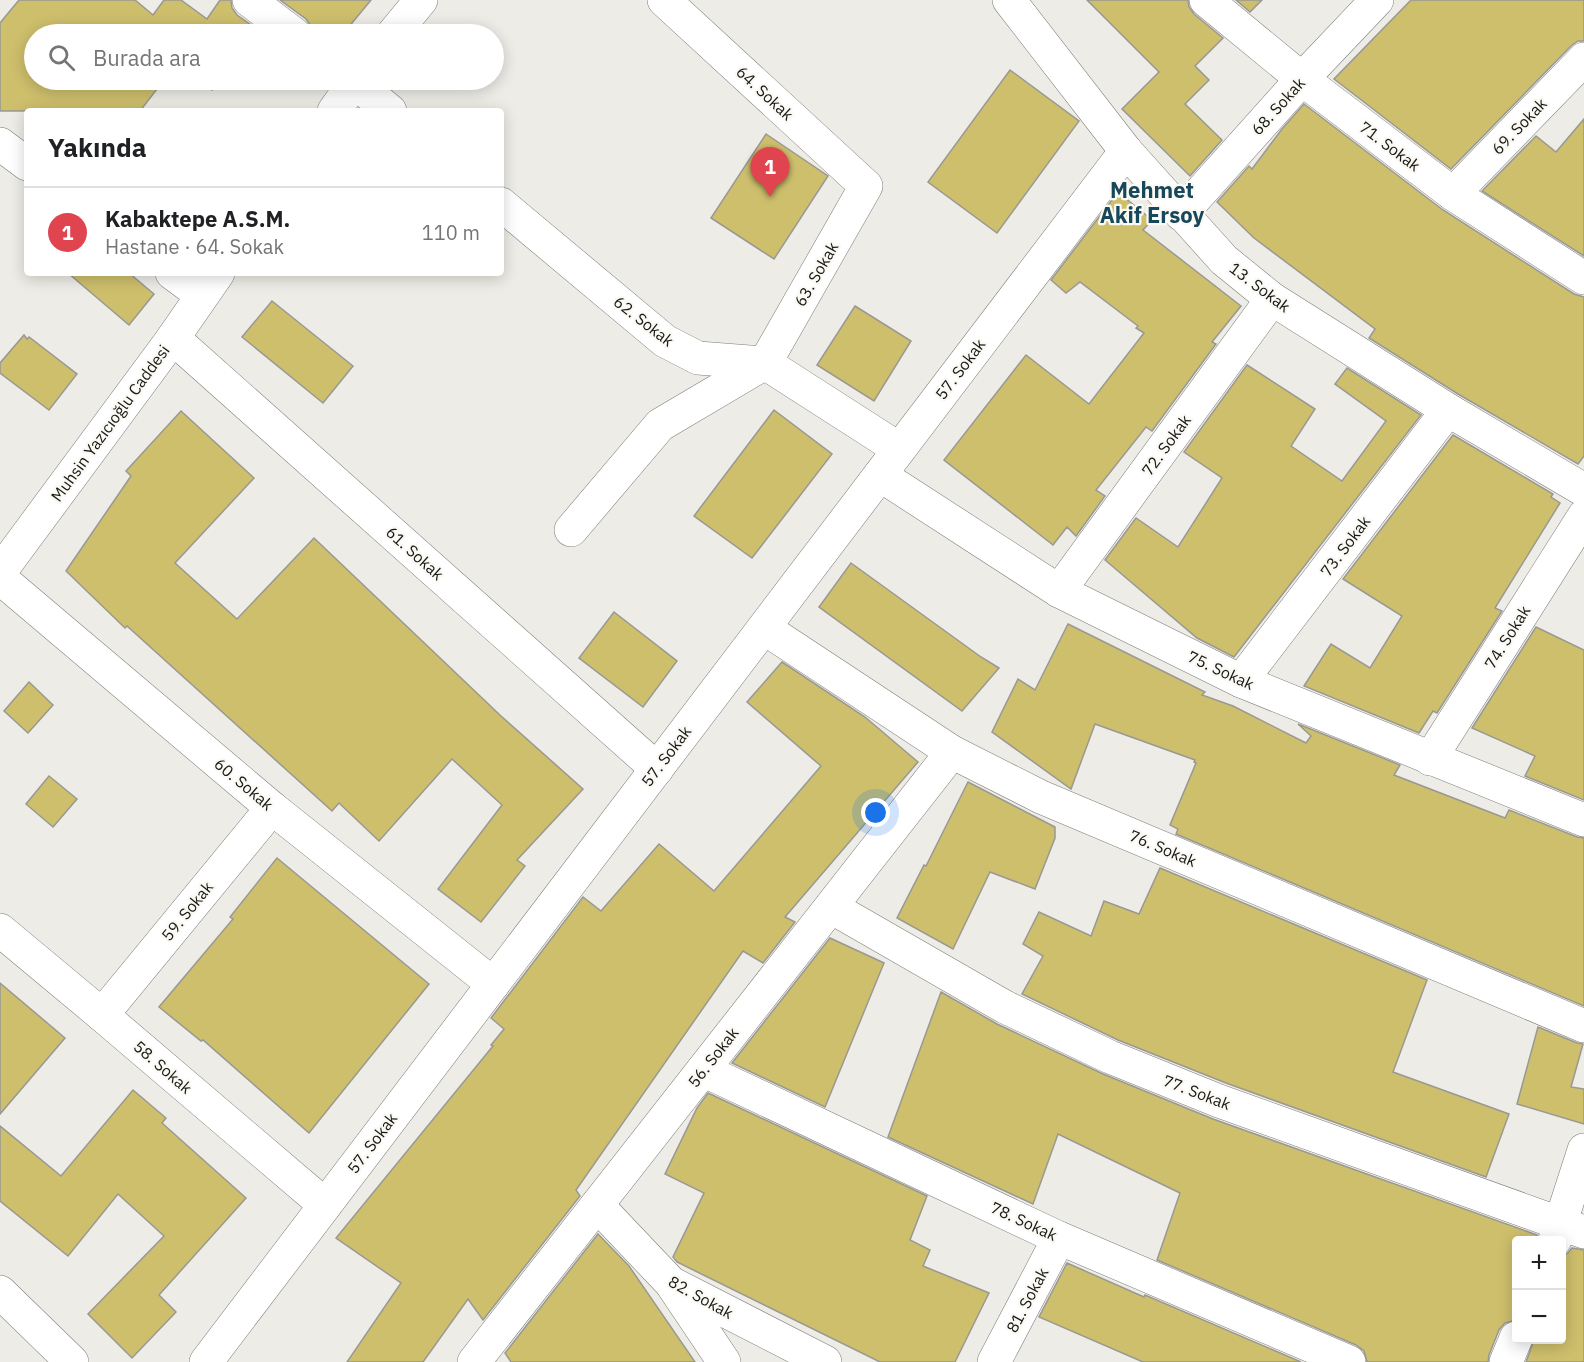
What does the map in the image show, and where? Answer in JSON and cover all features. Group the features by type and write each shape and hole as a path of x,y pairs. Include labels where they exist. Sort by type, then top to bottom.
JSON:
{"street":[{"path":"249,0 281,24"},
{"path":"401,24 421,0"},
{"name":"64. Sokak","path":"664,0 866,186"},
{"name":"71. Sokak","path":"1206,0 1302,79 1453,194 1584,278"},
{"name":"68. Sokak","path":"1181,214 1302,79 1377,0"},
{"name":"13. Sokak","path":"1024,6 1126,151 1224,260 1272,299 1448,410 1584,490"},
{"name":"69. Sokak","path":"1453,194 1584,58"},
{"path":"335,108 347,90"},
{"path":"366,90 387,108"},
{"path":"0,144 24,162"},
{"name":"57. Sokak","path":"207,1362 1126,151"},
{"name":"63. Sokak","path":"765,363 866,186"},
{"name":"62. Sokak","path":"504,207 665,341 698,358 765,363 899,449"},
{"path":"182,276 210,284"},
{"name":"Muhsin Yazıcıoğlu Caddesi","path":"0,572 173,338 210,284"},
{"name":"72. Sokak","path":"1059,591 1272,299"},
{"name":"61. Sokak","path":"173,338 657,769"},
{"path":"571,530 660,425 765,363"},
{"name":"73. Sokak","path":"1241,681 1448,410"},
{"name":"75. Sokak","path":"880,476 1059,591 1241,681 1584,820"},
{"name":"74. Sokak","path":"1430,759 1584,516"},
{"name":"60. Sokak","path":"0,578 272,808 493,984"},
{"name":"76. Sokak","path":"764,628 952,752 1041,797 1584,1026"},
{"name":"56. Sokak","path":"474,1362 952,752"},
{"name":"59. Sokak","path":"102,1015 272,808"},
{"name":"77. Sokak","path":"831,907 1005,1007 1110,1057 1219,1101 1566,1232"},
{"name":"58. Sokak","path":"0,930 325,1205"},
{"name":"78. Sokak","path":"703,1070 1059,1238 1349,1362"},
{"path":"1566,1232 1584,1150"},
{"name":"82. Sokak","path":"597,1205 671,1283 825,1362"},
{"name":"81. Sokak","path":"994,1362 1059,1238"},
{"path":"671,1283 724,1362"},
{"path":"0,1292 72,1362"},
{"path":"1506,1362 1514,1344"}],"building":[{"path":"19,0 135,0 153,15 164,0 181,0 207,19 220,0 231,0 232,8 237,15 250,24 24,24 24,90 156,90 142,108 24,108 24,111 0,111 0,23"},
{"path":"280,0 371,0 351,24 310,24"},
{"path":"1087,0 1188,0 1189,7 1194,14 1223,38 1195,66 1209,80 1185,104 1222,140 1190,176 1122,109 1159,72"},
{"path":"1236,0 1262,0 1250,12"},
{"path":"1411,0 1584,0 1584,41 1578,41 1571,46 1451,169 1334,79"},
{"path":"1010,70 1079,121 997,233 928,182"},
{"path":"1304,104 1443,210 1574,294 1584,297 1584,456 1578,464 1458,394 1369,338 1375,329 1254,238 1217,202 1249,166 1252,169"},
{"path":"1584,119 1584,256 1482,191 1536,136 1556,152"},
{"path":"766,134 828,176 774,259 711,218"},
{"path":"1118,192 1152,220 1143,230 1241,306 1212,342 1216,344 1152,431 1146,427 1096,490 1105,496 1076,536 1067,527 1053,545 944,460 1026,355 1089,404 1144,333 1080,282 1066,293 1051,280"},
{"path":"72,276 133,276 154,294 129,325"},
{"path":"272,301 353,366 323,403 242,337"},
{"path":"855,306 911,341 874,401 817,365"},
{"path":"24,335 77,374 49,410 0,373 0,363"},
{"path":"1247,365 1315,409 1291,446 1342,481 1386,421 1335,384 1347,368 1421,415 1234,657 1197,638 1105,560 1136,518 1178,547 1222,478 1184,452"},
{"path":"774,410 832,454 752,558 694,516"},
{"path":"181,411 254,478 175,563 237,619 314,538 501,716 583,789 517,860 525,866 481,922 438,889 502,805 452,759 379,841 339,803 332,811 127,626 125,628 66,571 131,476 126,471"},
{"path":"1453,435 1553,494 1551,497 1560,503 1495,608 1502,611 1437,713 1433,711 1419,733 1304,686 1331,644 1370,668 1402,616 1343,579"},
{"path":"851,563 999,668 962,711 819,607"},
{"path":"614,612 677,661 643,707 579,658"},
{"path":"1068,624 1205,692 1202,695 1233,706 1306,743 1311,736 1298,724 1400,765 1394,775 1505,818 1509,810 1584,838 1584,1006 1176,834 1178,829 1170,825 1196,763 1195,760 1095,724 1071,789 992,732 1018,679 1035,690"},
{"path":"1536,627 1584,650 1584,800 1525,776 1535,756 1472,728"},
{"path":"782,662 865,717 918,762 785,917 795,922 763,963 743,951 576,1190 580,1196 483,1320 468,1299 423,1362 347,1362 401,1283 336,1238 493,1046 491,1045 504,1029 491,1018 583,897 601,911 659,844 714,891 821,766 747,702"},
{"path":"29,682 53,705 28,733 4,711"},
{"path":"49,776 77,799 53,827 26,804"},
{"path":"968,782 1055,827 1055,838 1035,889 990,872 953,949 897,918"},
{"path":"277,858 429,984 309,1133 203,1040 201,1041 159,1007 233,919 230,917"},
{"path":"1160,868 1427,980 1393,1072 1509,1114 1486,1177 1226,1083 1118,1040 1022,994 1043,956 1023,944 1039,912 1091,936 1104,901 1139,914"},
{"path":"830,938 884,963 825,1107 732,1063"},
{"path":"0,983 65,1038 0,1114"},
{"path":"941,992 997,1024 1103,1074 1213,1119 1537,1236 1512,1236 1512,1321 1505,1323 1499,1330 1488,1362 1367,1362 1364,1351 1356,1345 1157,1260 1180,1193 1058,1134 1033,1204 888,1137"},
{"path":"1538,1027 1583,1044 1571,1087 1584,1089 1584,1124 1517,1104"},
{"path":"133,1090 166,1118 162,1123 246,1198 159,1295 176,1312 132,1358 88,1314 164,1236 118,1194 68,1256 0,1201 0,1126 61,1176"},
{"path":"708,1093 927,1196 910,1240 930,1250 923,1266 989,1293 955,1362 880,1362 677,1262 673,1257 704,1193 665,1174 697,1108"},
{"path":"598,1234 629,1266 695,1362 511,1362 505,1353"},
{"path":"1572,1248 1584,1250 1584,1362 1526,1362 1533,1344 1566,1344 1566,1254"},
{"path":"1067,1263 1301,1362 1143,1362 1039,1317"}],"place":[{"name":"Kabaktepe A.S.M.","path":"770,197"}],"district":[{"name":"Mehmet Akif Ersoy","path":"1152,202"}]}
